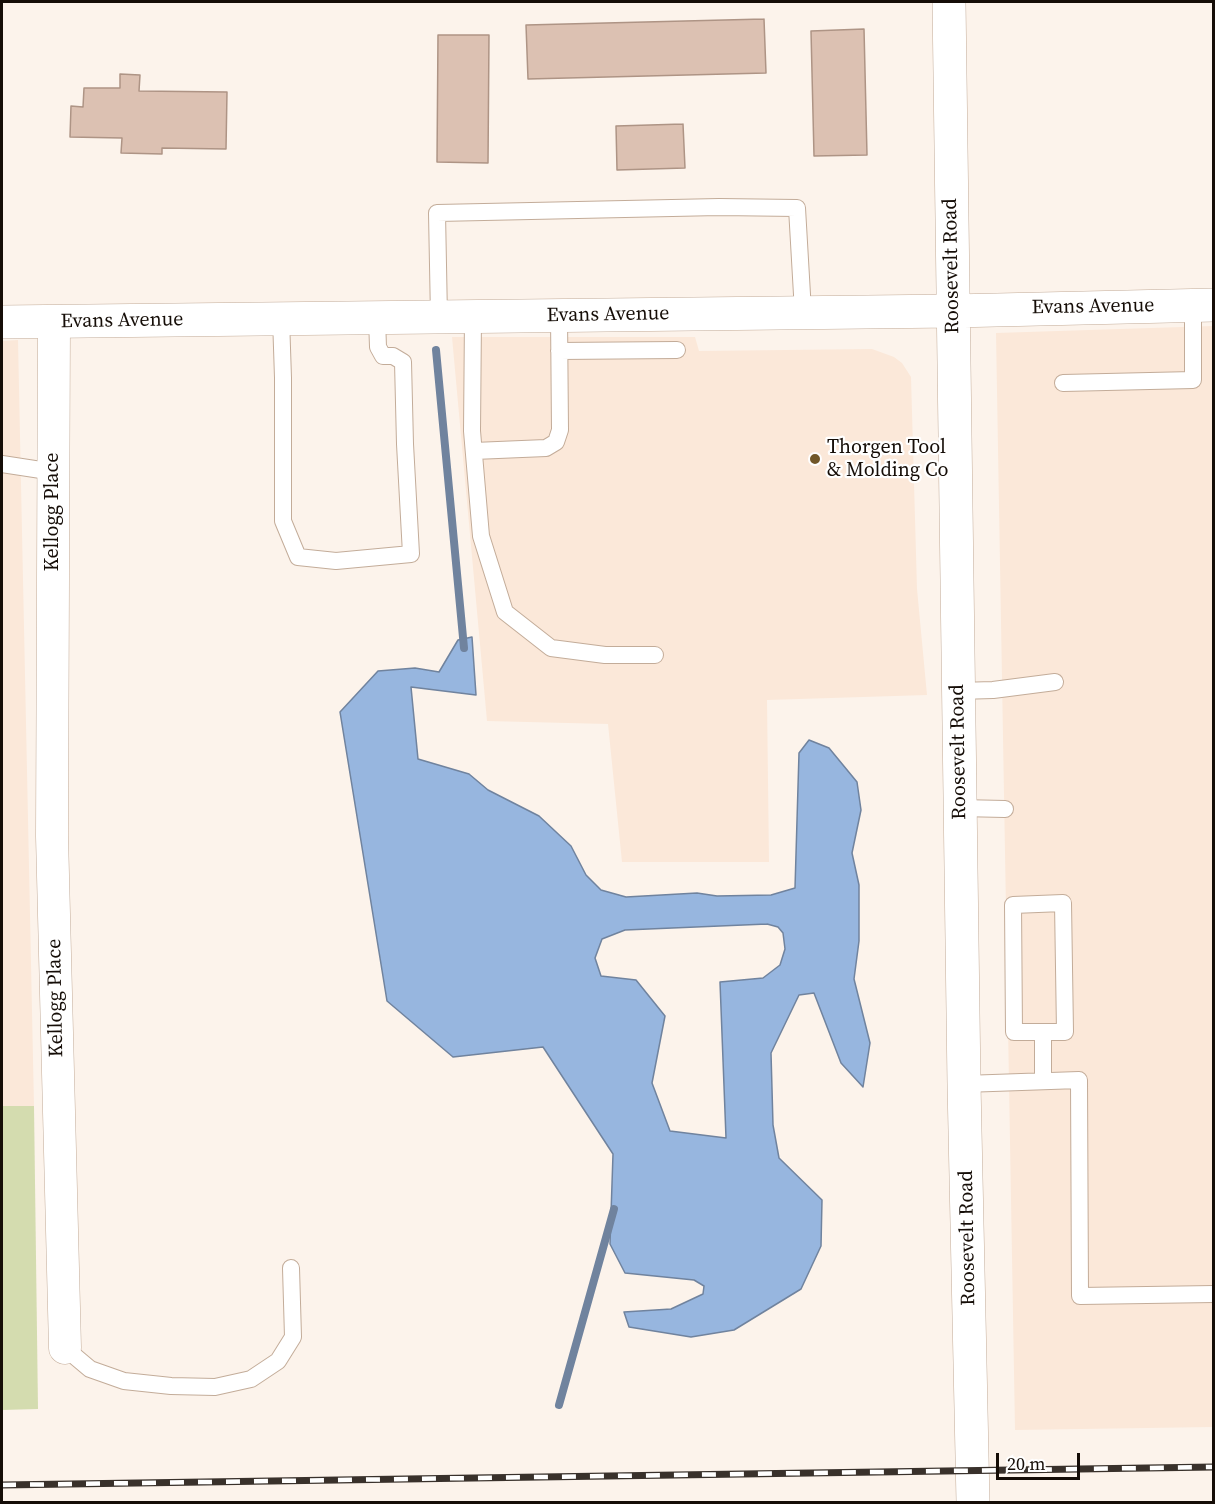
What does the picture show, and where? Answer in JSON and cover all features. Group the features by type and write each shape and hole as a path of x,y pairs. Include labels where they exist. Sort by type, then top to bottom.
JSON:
{"street":[{"name":"Roosevelt Road","path":"949,2 964,1084 973,1503"},
{"name":"Evans Avenue","path":"2,322 1203,305"},
{"name":"Kellogg Place","path":"54,321 52,836 65,1348"}],"lane":[{"path":"439,317 437,213 718,207 797,208 803,312"},
{"path":"1063,383 1193,380 1203,305"},
{"path":"474,451 546,448 556,442 560,430 559,315"},
{"path":"473,316 472,431 481,536 505,612 550,648 605,655 655,654"},
{"path":"281,318 283,521 298,557 336,561 411,554 403,362 393,356 383,356 378,347 377,318"},
{"path":"559,351 677,350"},
{"path":"2,464 54,472"},
{"path":"958,691 993,690 1055,682"},
{"path":"960,808 1005,809"},
{"path":"1063,903 1065,1032 1043,1032 1014,1032 1013,905 1063,903"},
{"path":"1043,1032 1043,1081"},
{"path":"964,1084 1078,1080 1080,1296 1214,1294"},
{"name":"Kellogg Place","path":"65,1348 90,1369 124,1381 171,1386 215,1387 251,1379 278,1361 293,1337 291,1268"}],"shaded area":[{"path":"1213,326 1213,1427 1015,1430 996,333"},
{"path":"452,337 695,337 699,351 872,349 894,357 902,363 911,377 917,589 927,695 767,700 769,862 622,862 608,724 487,721"},
{"path":"18,340 34,1106 2,1106 2,341"}],"green space":[{"path":"2,1106 34,1106 38,1409 2,1410"}],"water":[{"path":"472,637 476,695 411,687 418,759 469,774 488,790 539,816 571,846 586,875 601,890 626,897 697,893 717,896 771,895 795,888 799,753 809,740 829,748 857,782 861,810 852,853 859,885 859,941 854,979 870,1043 863,1087 841,1063 814,993 799,995 771,1053 773,1125 779,1158 822,1200 821,1246 801,1289 734,1330 691,1337 629,1327 624,1312 671,1309 703,1294 704,1286 694,1280 625,1273 610,1244 613,1154 543,1047 453,1057 387,1001 340,712 378,671 415,668 439,672 458,640","holes":["767,924 778,927 783,933 785,949 780,965 763,978 720,982 726,1138 670,1131 652,1083 665,1016 636,980 601,976 595,958 602,939 625,930"]}],"building":[{"path":"764,19 766,73 528,79 526,25"},
{"path":"864,29 867,155 814,156 811,31"},
{"path":"438,35 489,35 488,163 437,162"},
{"path":"120,74 140,75 139,91 227,92 226,149 162,148 162,154 121,153 122,138 70,137 71,106 83,107 84,88 120,88"},
{"path":"683,124 685,168 617,170 616,126"}],"waterway":[{"path":"436,350 464,648"},
{"path":"559,1405 614,1209"}],"railway":[{"path":"2,1485 1214,1467"}],"place":[{"name":"Thorgen Tool & Molding Co","path":"815,459"}]}
